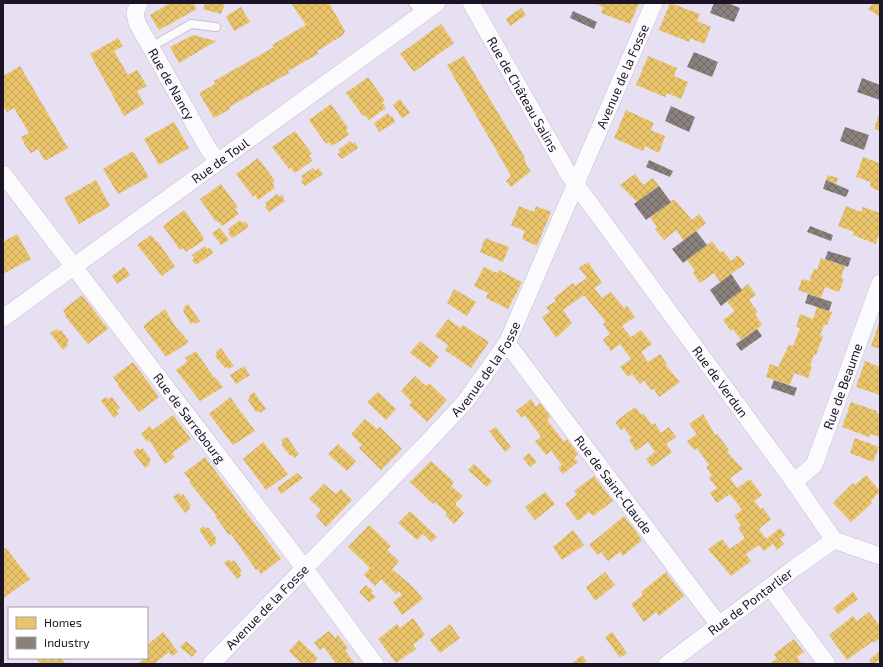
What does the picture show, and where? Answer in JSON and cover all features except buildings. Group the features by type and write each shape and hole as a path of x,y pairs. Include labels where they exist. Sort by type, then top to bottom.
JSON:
{"street":[{"name":"Rue de Nancy","path":"139,3 135,13 137,22 209,150 218,161"},
{"name":"Rue de Toul","path":"3,318 218,161 419,8 437,3"},
{"name":"Rue de Château Salins","path":"471,3 576,185"},
{"name":"Avenue de la Fosse","path":"211,664 305,569 465,402 507,343 654,3"},
{"name":"Rue de Sarrebourg","path":"3,174 305,569 375,664"},
{"name":"Rue de Verdun","path":"576,185 794,482 834,540"},
{"name":"Rue de Beaume","path":"794,482 814,465 880,282"},
{"name":"Rue de Saint-Claude","path":"507,343 720,625"},
{"name":"Rue de Pontarlier","path":"667,664 834,540"},
{"path":"834,540 880,556"},
{"path":"770,588 827,664"}],"lane":[{"path":"151,47 191,24 216,27"}]}
